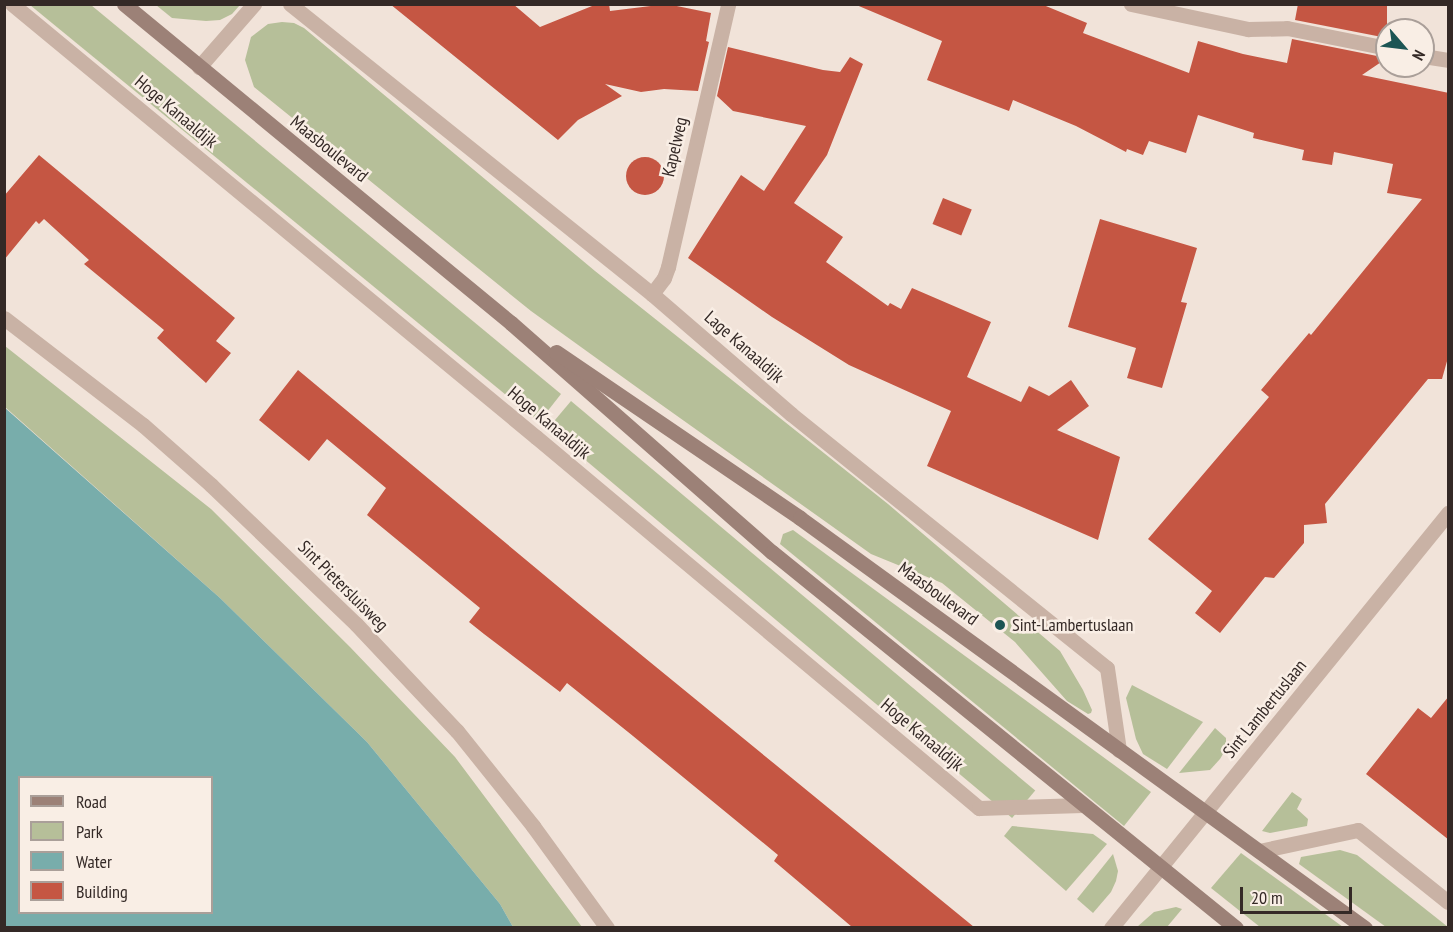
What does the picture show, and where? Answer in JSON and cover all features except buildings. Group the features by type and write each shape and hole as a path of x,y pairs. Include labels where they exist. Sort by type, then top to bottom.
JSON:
{"street":[{"name":"Hoge Kanaaldijk","path":"12,4 979,808 1083,805"},
{"name":"Maasboulevard","path":"124,4 511,323 772,552 1236,927"},
{"path":"199,67 254,4"},
{"name":"Lage Kanaaldijk","path":"290,4 652,294 791,414 1107,668 1119,750"},
{"name":"Kapelweg","path":"652,294 664,278 668,267 728,4"},
{"path":"1131,4 1248,29 1287,28 1375,46"},
{"name":"Sint Pietersluisweg","path":"4,318 143,425 211,485 356,624 457,731 533,826 608,927"},
{"name":"Maasboulevard","path":"511,323 800,518 1365,927"},
{"name":"Sint Lambertuslaan","path":"1111,927 1449,513"},
{"path":"1259,851 1358,830 1449,902"}],"green space":[{"path":"30,5 91,5 561,394 539,422"},
{"path":"156,5 240,5 232,14 220,20 206,21 172,18"},
{"path":"294,23 304,28 595,271 888,504 1060,651 1083,690 1092,710 1091,713 1088,714 1067,701 1015,642 942,583 871,554 531,311 254,87 245,60 251,37 268,24"},
{"path":"5,346 211,509 350,647 455,757 582,927 513,927 500,904 367,742 220,598 5,407"},
{"path":"571,401 1035,791 1012,818 548,429"},
{"path":"793,530 1151,792 1124,826 780,544 783,534"},
{"path":"1132,685 1203,722 1167,769 1143,754 1136,739 1126,698"},
{"path":"1215,728 1226,738 1226,749 1220,759 1210,770 1179,773"},
{"path":"1292,792 1302,799 1297,809 1308,819 1307,826 1270,833 1262,831"},
{"path":"1012,826 1093,834 1107,844 1066,891 1004,836"},
{"path":"1340,850 1357,855 1448,927 1386,927 1299,864 1301,857"},
{"path":"1241,853 1343,927 1260,927 1211,888"},
{"path":"1113,854 1118,871 1116,881 1111,892 1093,913 1077,899"},
{"path":"1176,907 1182,909 1167,927 1137,927 1154,912"}],"water":[{"path":"4,407 220,598 367,742 500,904 513,927 5,927"}],"place":[{"name":"Sint-Lambertuslaan","path":"1000,625"}]}
